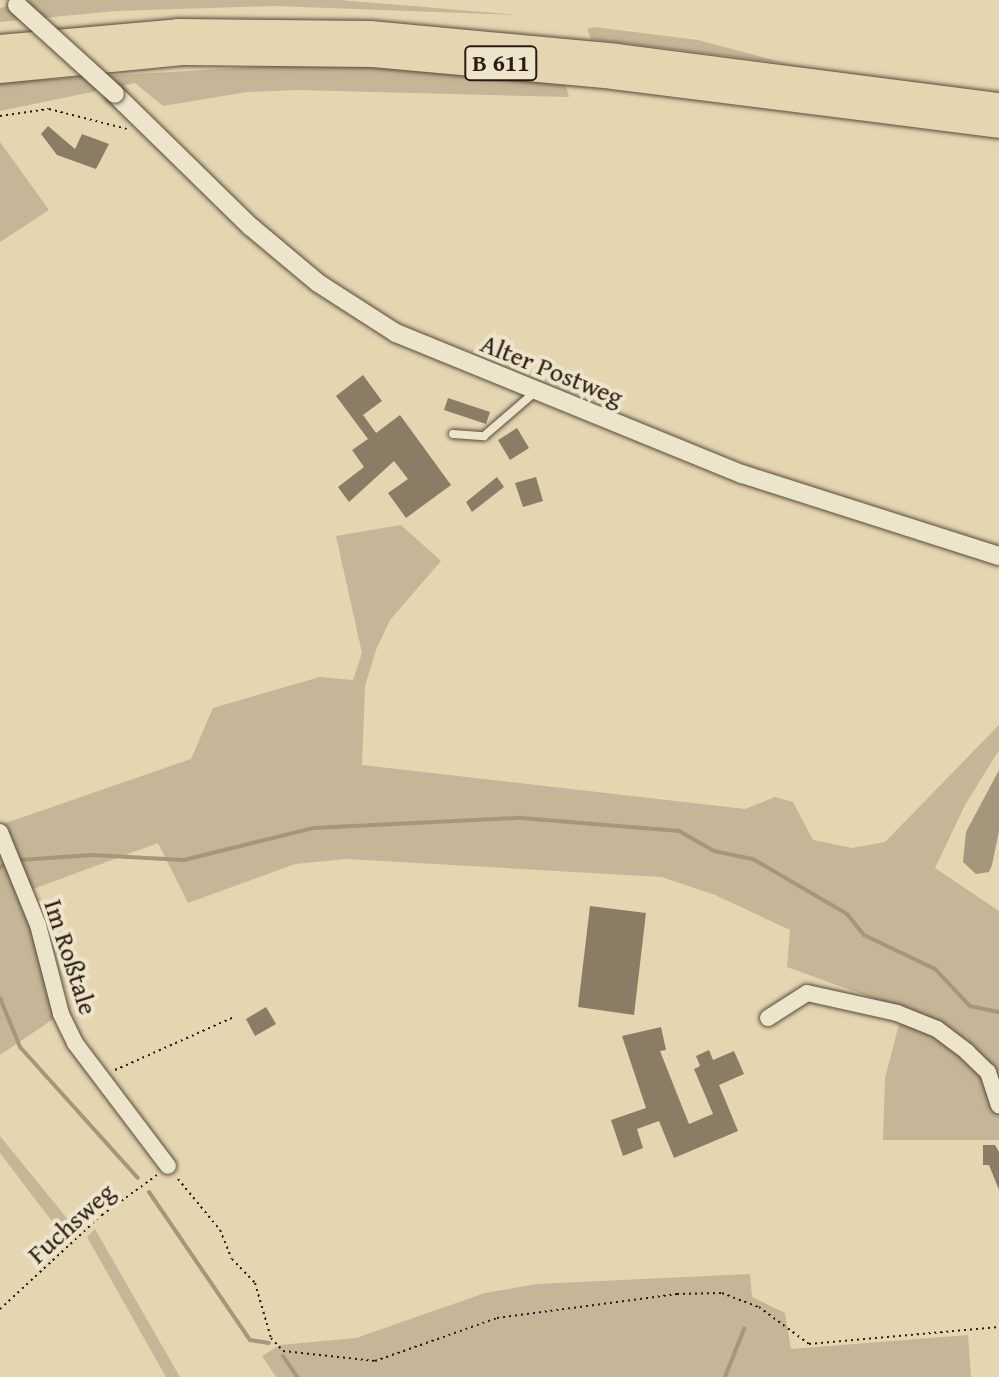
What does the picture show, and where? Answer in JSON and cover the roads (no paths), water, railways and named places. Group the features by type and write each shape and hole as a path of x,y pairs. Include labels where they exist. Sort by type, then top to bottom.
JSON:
{"highway":[{"name":"B 611","path":"0,48 178,32 370,34 616,57 999,106"},
{"name":"B 611","path":"0,70 182,52 373,54 613,76 999,125"}],"street":[{"name":"Alter Postweg","path":"13,3 147,124 250,226 318,283 396,333 742,474 999,556"},
{"name":"Im Roßtale","path":"0,832 38,925 61,1014 99,1077 168,1166"},
{"path":"768,1018 807,993 897,1013 937,1029 967,1052 988,1072 999,1105"}],"lane":[{"path":"453,434 484,436 535,392"}],"waterway":[{"path":"20,860 92,855 184,860 313,828 521,818 679,831 714,851 753,859 847,914 864,935 935,969 970,1006 999,1012"},
{"path":"0,998 20,1047 138,1178"},
{"path":"149,1192 250,1340 269,1343"},
{"path":"725,1377 744,1329"},
{"path":"283,1356 297,1377"}]}
